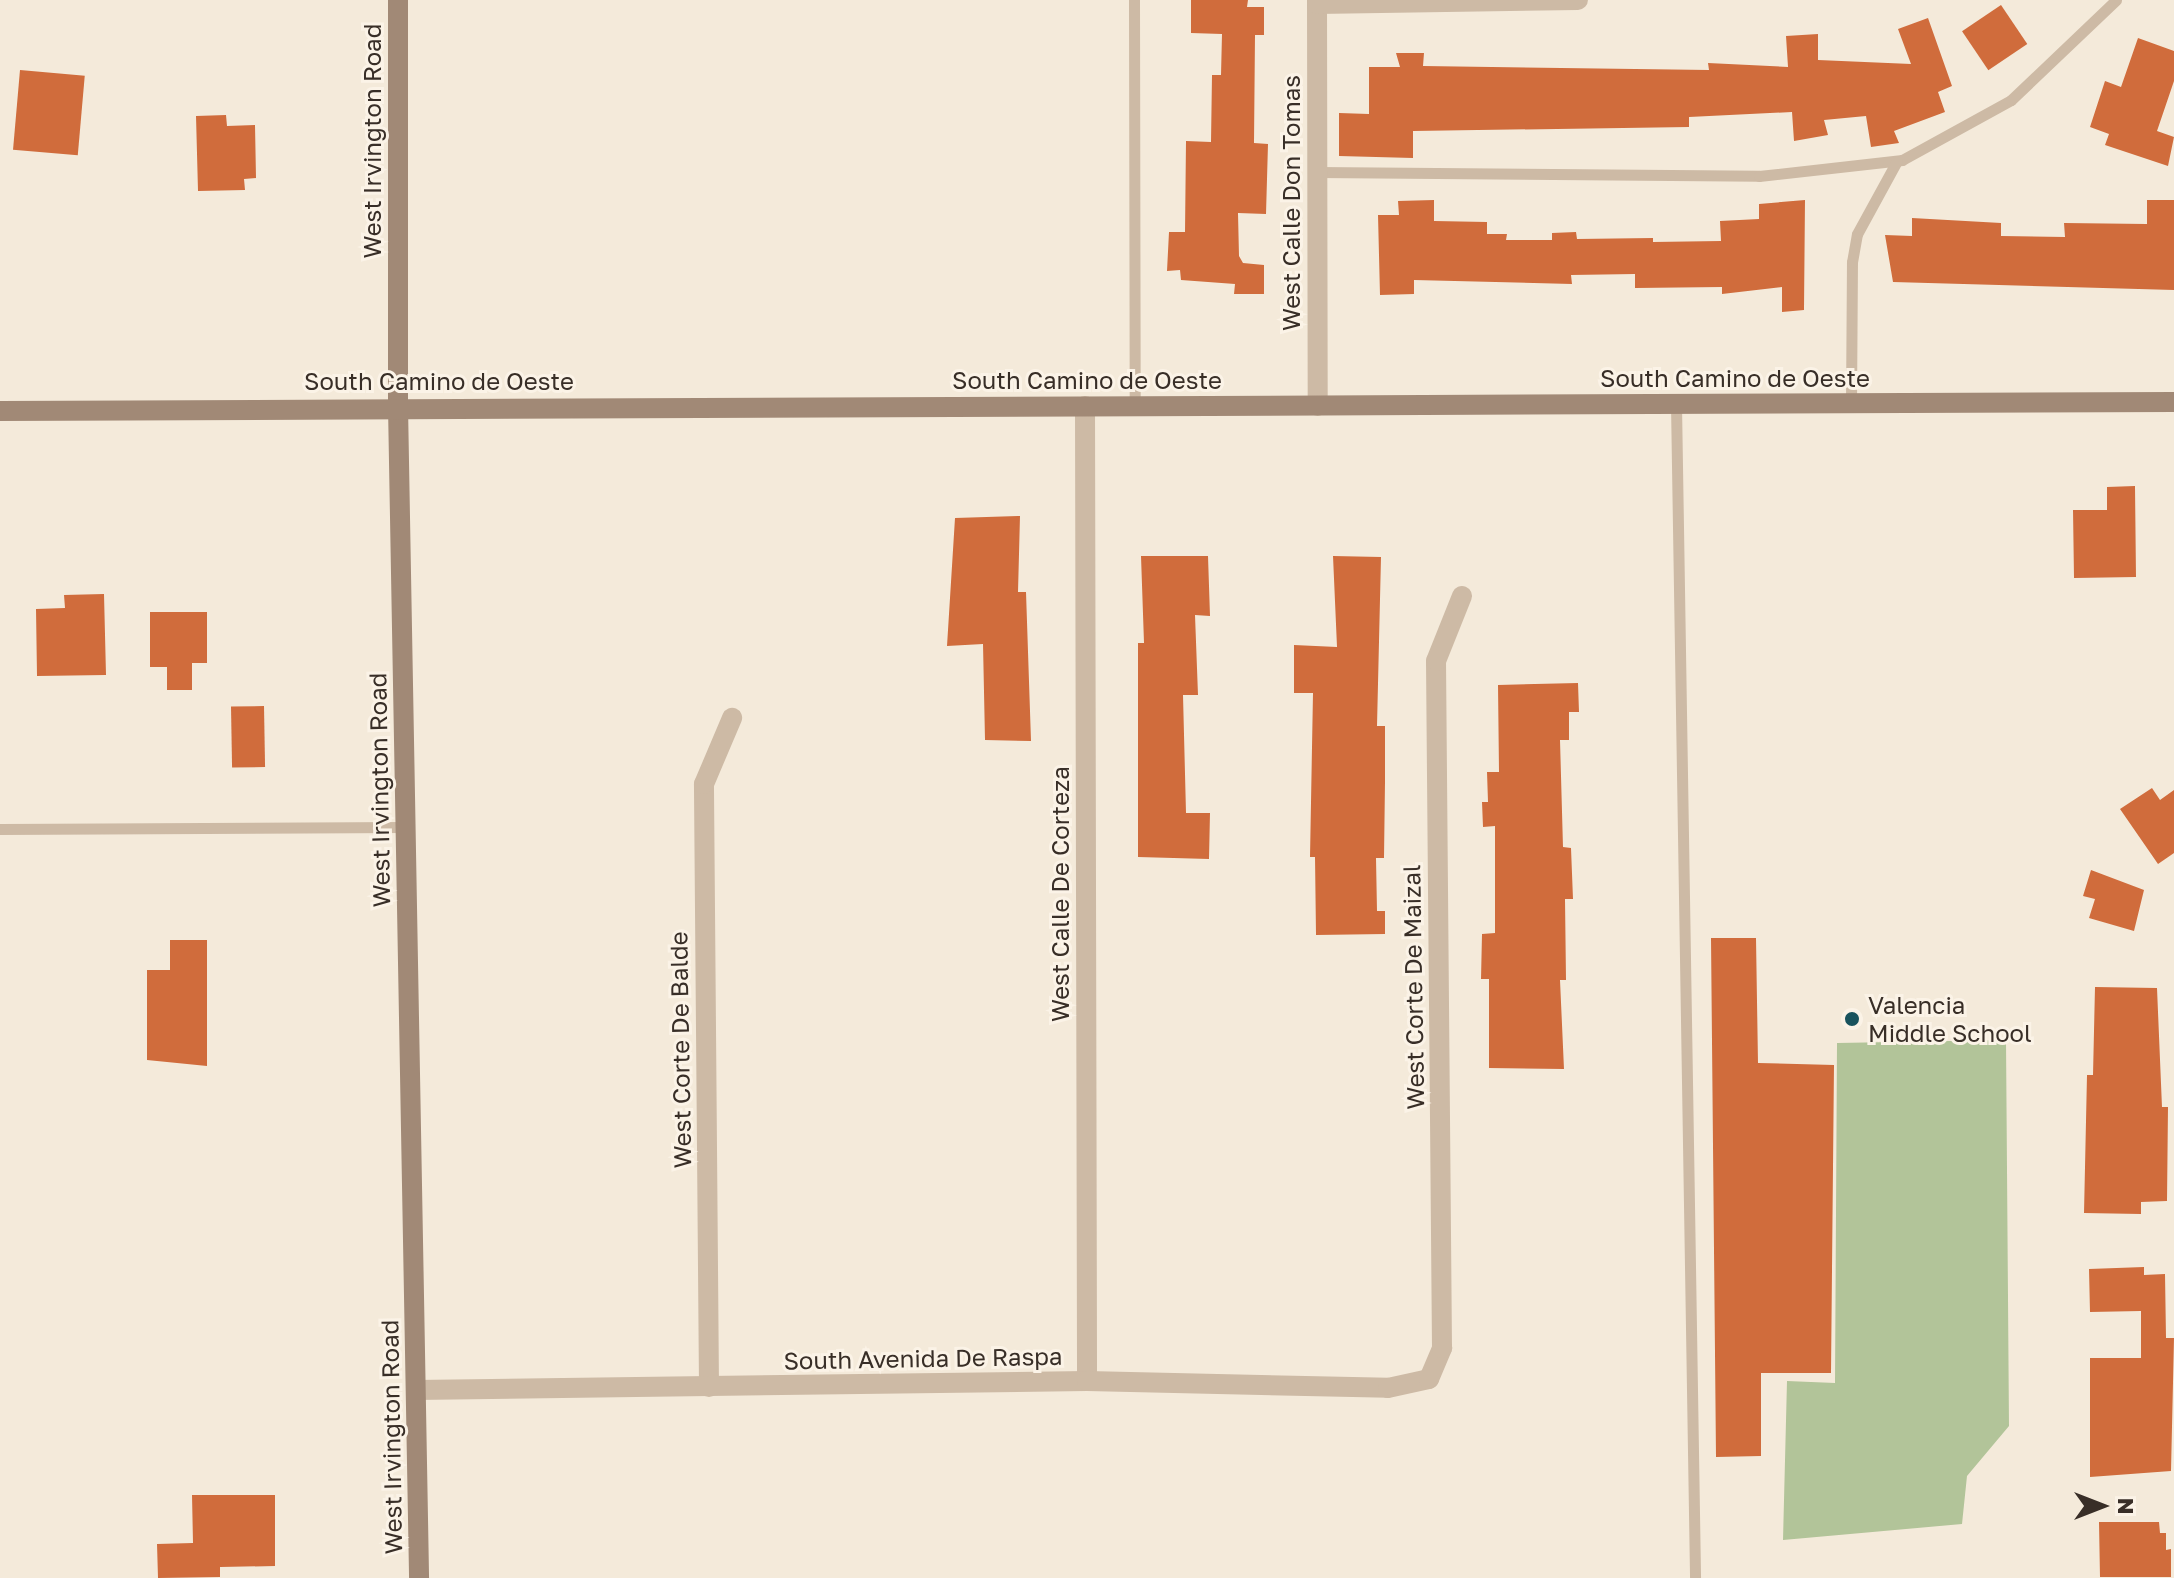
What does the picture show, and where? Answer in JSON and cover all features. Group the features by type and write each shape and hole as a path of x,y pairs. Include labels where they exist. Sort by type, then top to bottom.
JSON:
{"street":[{"name":"West Irvington Road","path":"398,0 398,406 419,1578"},
{"path":"1317,2 1578,0"},
{"name":"West Calle Don Tomas","path":"1317,2 1318,406"},
{"name":"South Camino de Oeste","path":"0,411 398,406 2174,402"},
{"name":"West Calle De Corteza","path":"1085,406 1087,1381"},
{"name":"West Corte De Maizal","path":"1429,1379 1442,1348 1436,661 1462,596"},
{"name":"West Corte De Balde","path":"709,1387 704,784 732,718"},
{"name":"South Avenida De Raspa","path":"416,1390 1087,1381 1388,1388 1429,1379"}],"lane":[{"path":"1134,0 1135,406"},
{"path":"1317,172 1759,176 1897,161 2011,100 2116,0"},
{"path":"1851,403 1852,262 1857,234 1897,161"},
{"path":"1676,404 1695,1578"},
{"path":"0,829 405,827"}],"green space":[{"path":"2006,1040 2009,1426 1967,1476 1962,1524 1783,1540 1787,1381 1835,1383 1837,1043"}],"building":[{"path":"1191,0 1248,0 1247,7 1264,7 1264,35 1255,35 1254,143 1268,144 1266,214 1238,213 1239,256 1243,263 1264,265 1264,294 1234,294 1235,284 1181,280 1180,270 1167,271 1169,232 1185,232 1186,141 1211,142 1212,75 1221,75 1222,34 1191,33"},
{"path":"2001,5 2027,44 1988,70 1962,31"},
{"path":"1928,18 1952,86 1938,92 1945,112 1894,131 1899,143 1871,147 1866,116 1824,120 1828,135 1794,141 1792,112 1689,117 1689,127 1413,131 1413,158 1339,156 1339,113 1369,114 1369,67 1400,67 1396,53 1424,53 1423,66 1709,70 1708,63 1788,67 1786,36 1818,34 1818,60 1911,64 1898,29"},
{"path":"2138,38 2174,51 2174,81 2157,131 2174,137 2168,166 2105,145 2109,134 2090,127 2105,81 2121,87"},
{"path":"20,70 85,76 78,155 13,150"},
{"path":"226,115 227,126 255,125 256,178 244,179 245,190 198,191 196,116"},
{"path":"1434,200 1434,221 1487,222 1487,234 1507,234 1506,240 1552,240 1552,233 1576,232 1577,239 1653,238 1653,242 1721,241 1720,221 1759,219 1759,204 1805,200 1804,310 1782,312 1782,287 1722,294 1722,287 1635,288 1635,274 1571,275 1572,284 1414,280 1414,294 1380,295 1378,215 1399,215 1398,201"},
{"path":"2147,200 2174,200 2174,290 1893,282 1885,235 1912,236 1912,218 2001,223 2001,236 2065,237 2064,223 2147,224"},
{"path":"2135,486 2136,577 2074,578 2073,510 2107,510 2107,487"},
{"path":"1020,516 1018,592 1026,592 1031,741 985,740 983,644 947,646 955,518"},
{"path":"1141,556 1208,556 1210,616 1195,615 1198,695 1183,695 1186,813 1210,813 1209,859 1138,857 1138,643 1144,643"},
{"path":"1333,556 1381,557 1377,726 1385,726 1384,858 1376,858 1377,911 1385,911 1385,934 1316,935 1315,857 1310,857 1313,693 1294,693 1294,645 1337,647"},
{"path":"104,594 106,675 37,676 36,609 65,608 64,595"},
{"path":"150,612 207,612 207,663 192,663 192,690 167,690 167,667 150,667"},
{"path":"1578,683 1579,712 1569,712 1569,740 1560,740 1563,847 1571,848 1573,899 1565,899 1566,980 1560,980 1564,1069 1489,1068 1489,979 1481,979 1482,934 1495,933 1495,826 1483,827 1482,802 1488,802 1487,772 1499,772 1498,685"},
{"path":"264,706 265,767 232,768 231,707"},
{"path":"2152,788 2160,800 2174,790 2174,853 2158,864 2120,809"},
{"path":"2091,870 2144,890 2134,931 2089,918 2095,899 2083,896"},
{"path":"1711,938 1756,938 1758,1063 1834,1065 1831,1373 1761,1373 1761,1456 1716,1457"},
{"path":"170,940 207,940 207,1066 147,1060 147,970 170,970"},
{"path":"2095,987 2157,988 2162,1107 2168,1107 2167,1201 2141,1202 2141,1214 2084,1213 2087,1075 2093,1075"},
{"path":"2144,1267 2144,1275 2165,1274 2166,1338 2174,1338 2171,1471 2090,1477 2090,1358 2141,1358 2141,1311 2090,1312 2089,1269"},
{"path":"192,1495 275,1495 275,1566 220,1567 220,1577 158,1578 157,1544 193,1543"},
{"path":"2099,1522 2159,1522 2160,1533 2166,1533 2166,1550 2171,1549 2171,1577 2100,1577"}],"place":[{"name":"Valencia Middle School","path":"1852,1019"}]}
